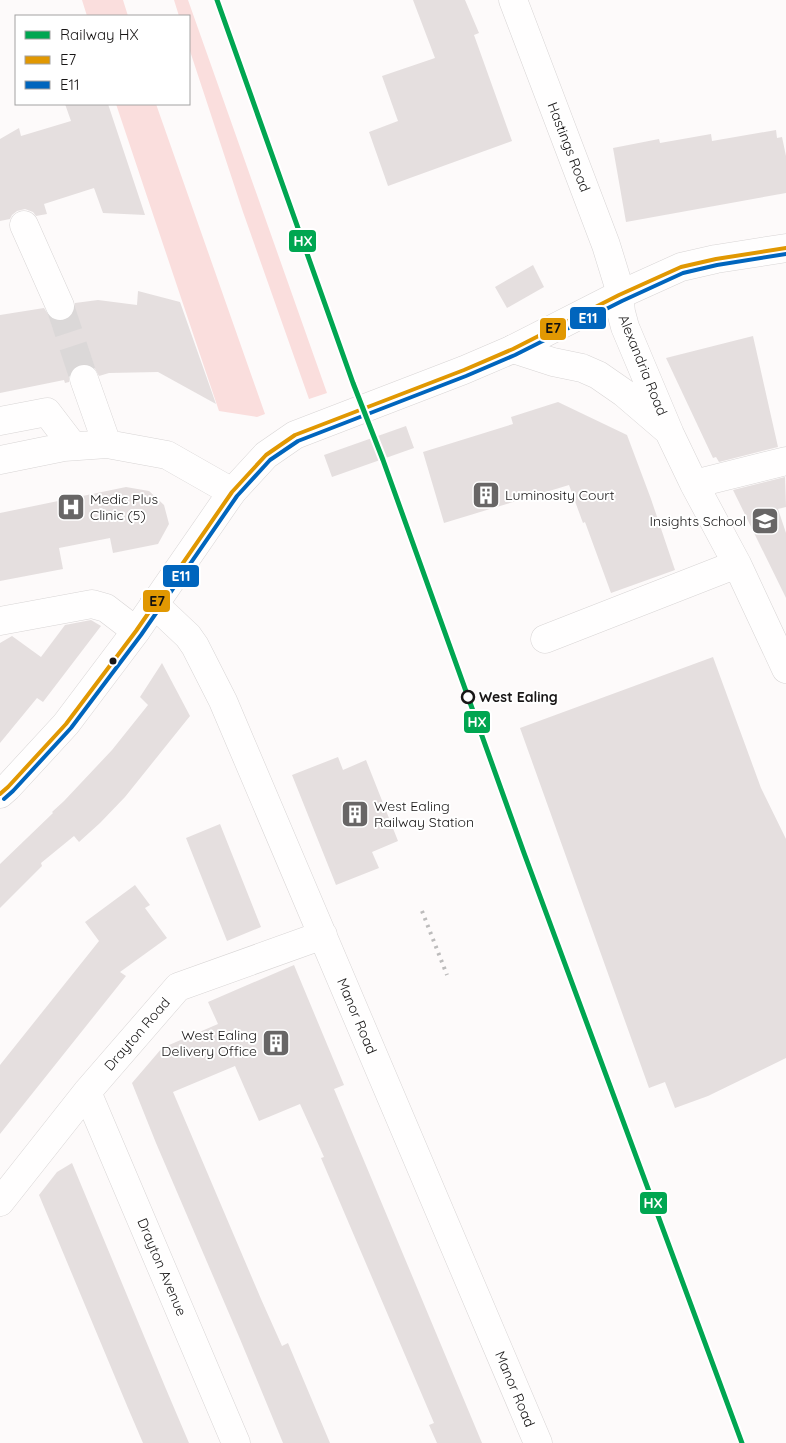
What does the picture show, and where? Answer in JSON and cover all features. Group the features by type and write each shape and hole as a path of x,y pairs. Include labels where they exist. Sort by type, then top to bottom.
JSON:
{"street":[{"name":"Hastings Road","path":"513,0 603,237 618,284 619,295"},
{"path":"24,225 60,306"},
{"path":"0,794 66,724 136,631 232,492 266,455 295,435 464,370 513,349 619,295 681,267 716,259 786,248"},
{"name":"Alexandria Road","path":"619,295 621,312 626,327 670,434 694,484 737,564 786,669"},
{"name":"Alexandria Road","path":"513,349 553,362 582,368 598,375 624,393 670,434"},
{"path":"84,379 107,444"},
{"path":"0,421 46,412 73,446"},
{"path":"0,460 64,447 107,444 167,454 232,492"},
{"path":"694,484 786,461"},
{"path":"545,639 737,564"},
{"path":"0,621 92,604 106,608 136,631"},
{"name":"Manor Road","path":"154,604 188,636 223,701 538,1443"},
{"name":"Drayton Road","path":"0,1202 87,1092 178,987 323,935"},
{"name":"Drayton Avenue","path":"87,1092 236,1443"}],"shaded area":[{"path":"82,0 123,0 128,15 87,15"},
{"path":"174,0 188,0 327,393 309,399 243,212 190,51 190,15 179,15"},
{"path":"116,105 156,105 265,414 257,417 219,411"}],"building":[{"path":"413,0 465,0 479,33 474,35 512,141 388,186 369,132 398,121 382,76 435,58"},
{"path":"65,105 108,105 145,215 103,213 94,188 44,204 47,214 36,216 33,212 25,209 17,211 10,219 0,221 0,139 19,128 21,136 71,121"},
{"path":"776,130 777,138 782,137 786,156 786,193 626,222 613,148 659,139 660,143 711,134 712,141"},
{"path":"533,265 544,287 507,308 495,287"},
{"path":"138,291 180,302 216,404 158,372 109,373 99,376 94,367 86,364 79,364 72,369 69,382 65,383 64,380 0,393 0,315 44,308 51,319 58,321 66,320 73,315 75,303 98,300 137,305"},
{"path":"753,336 778,447 719,462 716,457 713,458 666,358"},
{"name":"Luminosity Court","path":"558,402 627,435 675,570 611,593 585,522 583,523 569,485 444,523 423,452 513,424 511,417"},
{"path":"406,426 414,448 332,477 324,455"},
{"name":"Insights School","path":"785,477 786,507 778,509 786,533 786,598 733,490"},
{"path":"126,487 149,491 164,505 169,524 158,544 113,553 110,538 59,548 63,569 0,581 0,513"},
{"path":"91,620 101,626 43,702 37,698 0,743 0,643 12,636 41,657 65,625"},
{"path":"713,657 761,788 786,839 786,1058 708,1096 675,1108 665,1082 649,1088 520,728"},
{"path":"162,663 190,716 125,797 100,823 79,842 74,836 41,863 42,866 0,908 0,864 53,813 112,750 148,705 140,697"},
{"name":"West Ealing Railway Station","path":"338,757 343,770 366,760 398,841 372,852 379,868 336,885 292,775"},
{"path":"220,824 261,927 227,941 186,838"},
{"path":"135,885 150,905 145,908 167,938 120,972 126,976 0,1134 0,1065 99,941 85,922"},
{"path":"294,965 344,1085 334,1089 482,1443 437,1443 429,1425 434,1423 321,1158 324,1157 300,1104 259,1121 235,1066 173,1092 282,1346 288,1343 330,1443 283,1443 132,1083 162,1048 218,1024 208,1002"},
{"path":"72,1163 189,1443 143,1443 128,1408 39,1195 57,1172"}],"tunnel":[{"path":"60,306 84,379"}],"railway":[{"path":"422,911 447,975"}],"rail line":[{"name":"HX","path":"217,0 353,383 383,460 524,853 742,1443"}],"transit line":[{"name":"E7","path":"0,794 66,724 136,631 232,492 266,455 295,435 464,370 513,349 619,295 681,267 716,259 786,248"},
{"name":"E11","path":"4,799 71,728 141,635 237,496 270,460 298,441 515,355 622,301 683,273 717,265 786,254"}],"place":[{"name":"Luminosity Court","path":"486,495"},
{"name":"Medic Plus Clinic (5)","path":"71,507"},
{"name":"Insights School","path":"765,521"},
{"name":"West Ealing","path":"468,697"},
{"name":"West Ealing Railway Station","path":"355,814"},
{"name":"West Ealing Delivery Office","path":"276,1043"}]}
